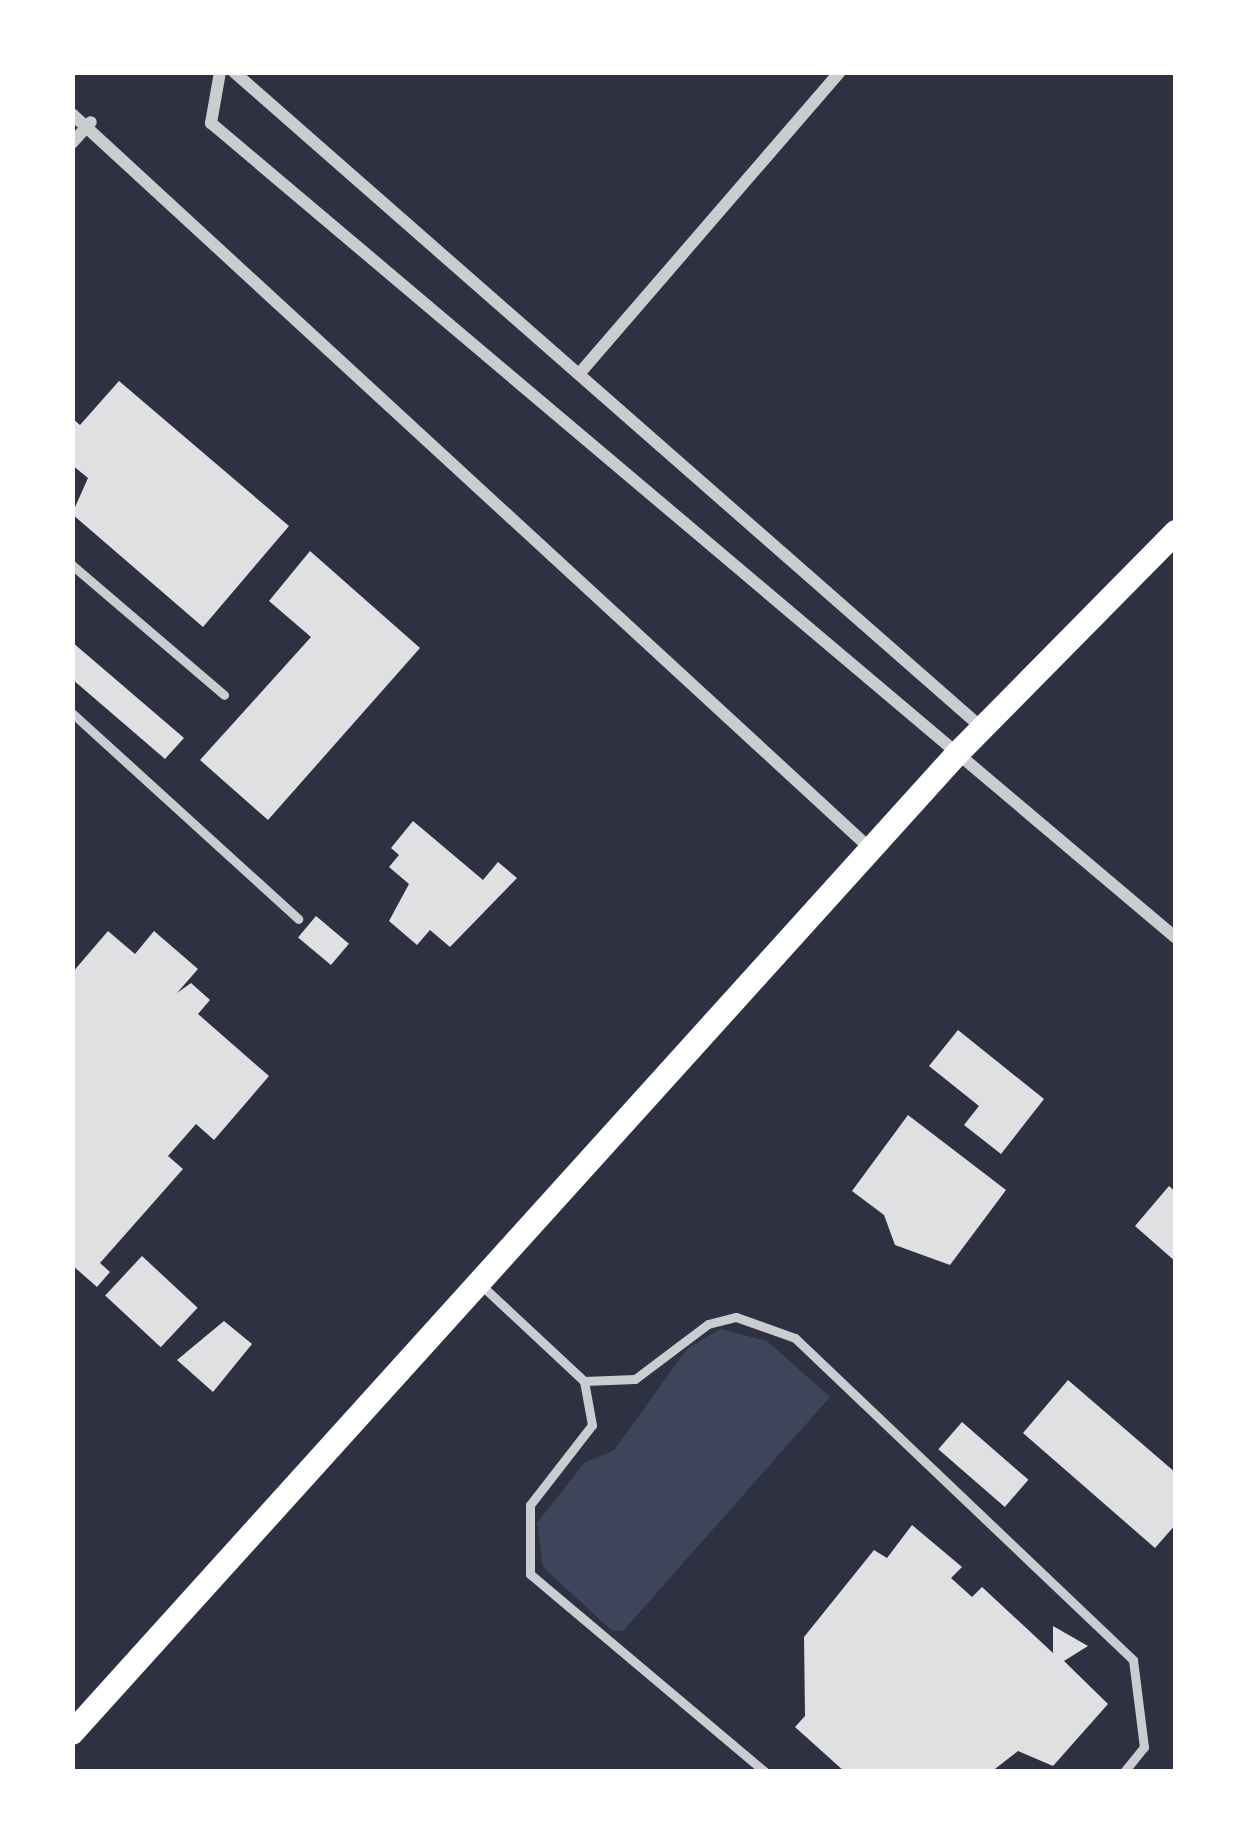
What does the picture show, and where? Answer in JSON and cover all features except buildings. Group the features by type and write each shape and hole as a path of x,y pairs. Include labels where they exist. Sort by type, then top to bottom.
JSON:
{"main road":[{"path":"72,1733 874,852 955,756 1176,532"}],"street":[{"path":"220,72 211,123 1176,938"},
{"path":"233,72 982,728"},
{"path":"579,374 840,72"},
{"path":"72,114 91,122 874,852"},
{"path":"72,142 91,122"}],"lane":[{"path":"72,565 224,695"},
{"path":"72,713 298,919"},
{"path":"480,1284 584,1381 592,1426 530,1505 530,1574 765,1772"},
{"path":"584,1381 635,1378 708,1324 736,1317 795,1339 1133,1660 1144,1747 1124,1772"}],"shaded area":[{"path":"720,1329 767,1341 830,1397 623,1631 611,1630 543,1567 537,1523 584,1463 614,1450 687,1349"}]}
